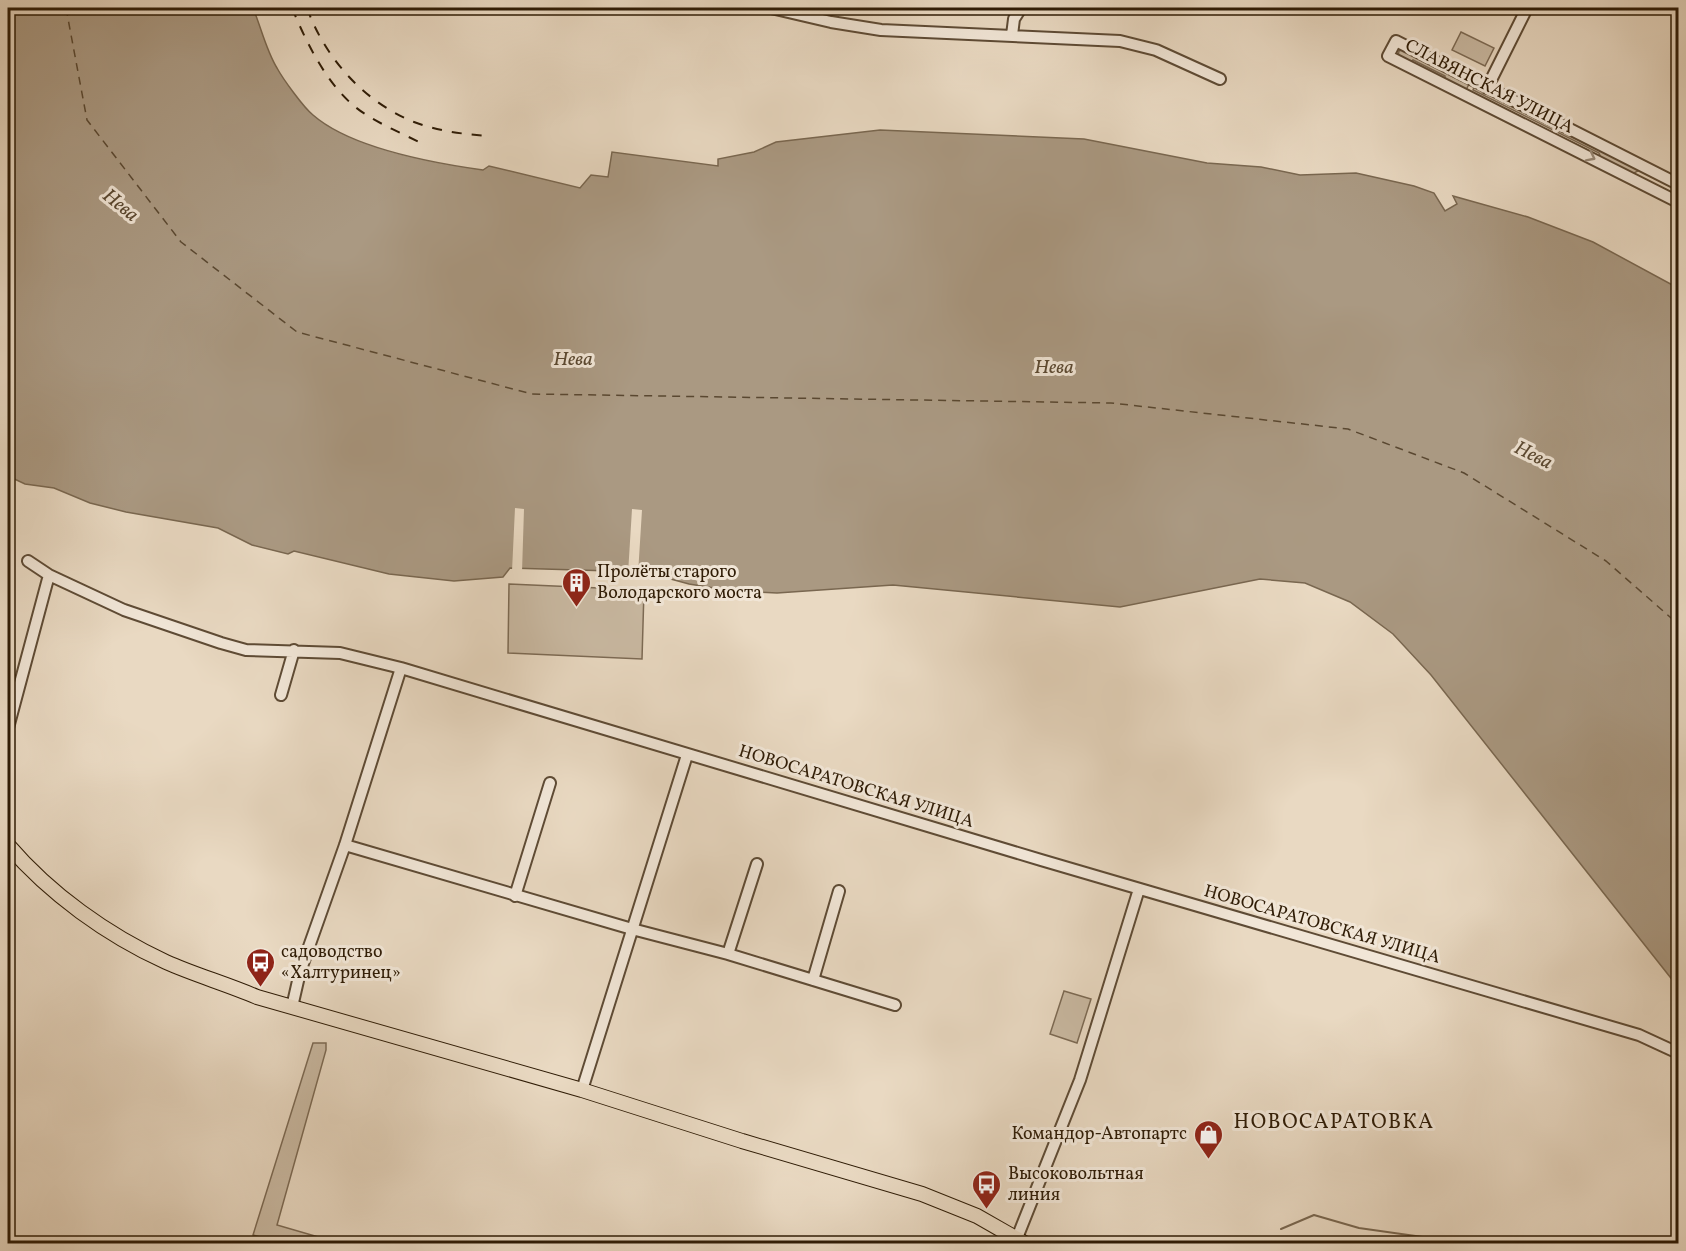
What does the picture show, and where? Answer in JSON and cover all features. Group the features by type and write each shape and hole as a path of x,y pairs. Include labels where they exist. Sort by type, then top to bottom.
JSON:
{"main road":[{"path":"8,844 38,876 85,915 168,963 223,982 257,997 582,1090 742,1141 922,1194 977,1216 1016,1242"}],"street":[{"path":"771,8 831,22 881,30 1120,41 1156,50 1220,79"},
{"path":"1012,35 1014,19 1021,8"},
{"path":"1487,88 1527,8"},
{"name":"СЛАВЯНСКАЯ УЛИЦА","path":"1678,184 1396,41 1388,56 1678,202"},
{"path":"1642,183 1650,169"},
{"name":"НОВОСАРАТОВСКАЯ УЛИЦА","path":"28,561 49,575 124,610 221,644 246,650 340,652 401,668 1139,889 1639,1035 1678,1053"},
{"path":"8,728 49,575"},
{"path":"281,695 294,650"},
{"path":"292,1007 300,972 345,845 401,668"},
{"path":"582,1090 687,755"},
{"path":"515,896 550,783"},
{"path":"345,845 515,896 728,954 895,1005"},
{"path":"728,954 757,864"},
{"path":"1016,1242 1080,1080 1139,889"},
{"path":"813,980 839,891"}],"shaded area":[{"path":"1461,32 1494,48 1485,66 1452,50"},
{"path":"1404,49 1470,82 1466,90 1445,80 1445,76 1413,60 1411,62 1398,56 1399,51"},
{"path":"1475,85 1639,169 1638,171 1632,174 1601,158 1599,153 1473,90"},
{"path":"509,584 644,590 642,659 508,653"},
{"path":"1064,991 1091,999 1077,1043 1050,1034"},
{"path":"313,1043 326,1043 326,1050 277,1225 339,1243 281,1243 253,1235"}],"water":[{"name":"Нева","path":"8,8 253,8 270,54 280,73 309,111 329,127 349,137 394,153 483,170 489,166 580,188 591,175 608,177 612,152 718,166 718,159 754,152 776,142 880,130 1084,139 1207,163 1261,167 1300,175 1356,173 1414,186 1434,193 1445,211 1457,204 1453,196 1528,217 1593,242 1678,288 1678,987 1431,675 1393,634 1350,602 1305,583 1260,579 1120,607 893,585 777,593 733,591 689,584 645,572 510,568 503,577 454,581 389,574 294,551 288,554 252,545 218,528 126,512 90,503 54,488 25,484 8,476"}],"pier":[{"path":"515,508 524,509 522,572 512,571"},
{"path":"632,509 642,510 638,574 628,574"}],"waterway":[{"path":"1281,1229 1314,1215 1359,1228 1472,1244"}],"ferry route":[{"path":"66,8 87,120 181,242 297,332 532,394 1111,403 1348,429 1464,473 1606,561 1678,624"}],"railway":[{"path":"292,8 312,52 330,80 352,105 419,142"},
{"path":"307,8 324,44 336,61 348,76 379,103 423,125 450,132 487,136"}],"place":[{"name":"Пролёты старого Володарского моста","path":"576,608"},
{"name":"садоводство «Халтуринец»","path":"260,988"},
{"name":"Командор-Автопартс","path":"1208,1160"},
{"name":"Высоковольтная линия","path":"987,1210"}],"district":[{"name":"НОВОСАРАТОВКА","path":"1334,1122"}]}
